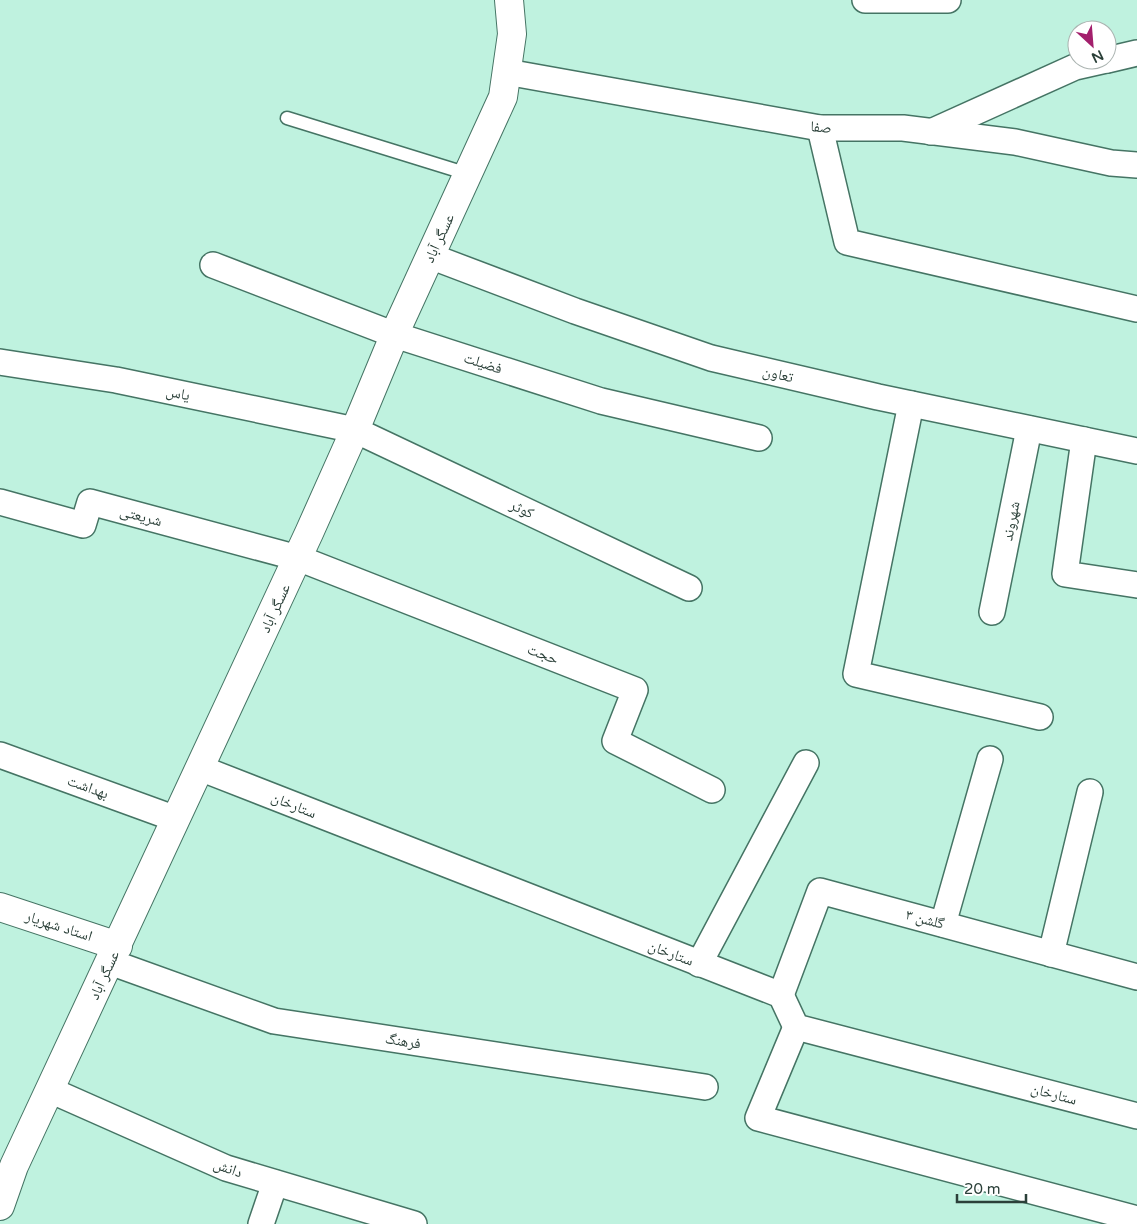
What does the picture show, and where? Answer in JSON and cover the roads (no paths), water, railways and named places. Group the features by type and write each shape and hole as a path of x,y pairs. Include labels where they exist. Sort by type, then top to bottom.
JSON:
{"street":[{"name":"عسگر آباد","path":"0,1206 14,1166 298,558 430,256 503,96 512,34 509,0"},
{"path":"866,0 944,0"},
{"path":"1117,58 1137,53"},
{"path":"931,132 1068,70"},
{"name":"صفا","path":"507,72 820,128 902,128 1015,142 1111,163 1137,165"},
{"path":"820,128 847,242 1137,309"},
{"name":"تعاون","path":"430,256 575,311 711,358 911,404 1137,451"},
{"name":"فضیلت","path":"213,265 395,335 602,400 759,438"},
{"name":"یاس","path":"0,362 116,380 355,430"},
{"path":"911,404 856,674 1040,716"},
{"name":"شهروند","path":"992,612 1029,429"},
{"name":"کوثر","path":"355,430 689,588"},
{"path":"1084,440 1066,574 1137,585"},
{"name":"شریعتی","path":"0,502 83,525 90,502 298,558"},
{"name":"حجت","path":"298,558 635,690 615,741 712,790"},
{"name":"بهداشت","path":"0,755 176,819"},
{"path":"943,924 990,759"},
{"path":"699,964 806,763"},
{"name":"ستارخان","path":"200,768 781,995"},
{"path":"1051,954 1090,792"},
{"name":"گلشن ۳","path":"781,995 820,891 1137,977"},
{"name":"استاد شهریار","path":"0,907 114,954"},
{"name":"فرهنگ","path":"114,954 274,1021 706,1088"},
{"path":"781,995 796,1027 758,1118 1137,1219"},
{"name":"ستارخان","path":"796,1027 1137,1116"},
{"name":"دانش","path":"50,1090 226,1168 414,1224"},
{"path":"261,1224 275,1183"}],"lane":[{"path":"287,118 468,174"}]}
